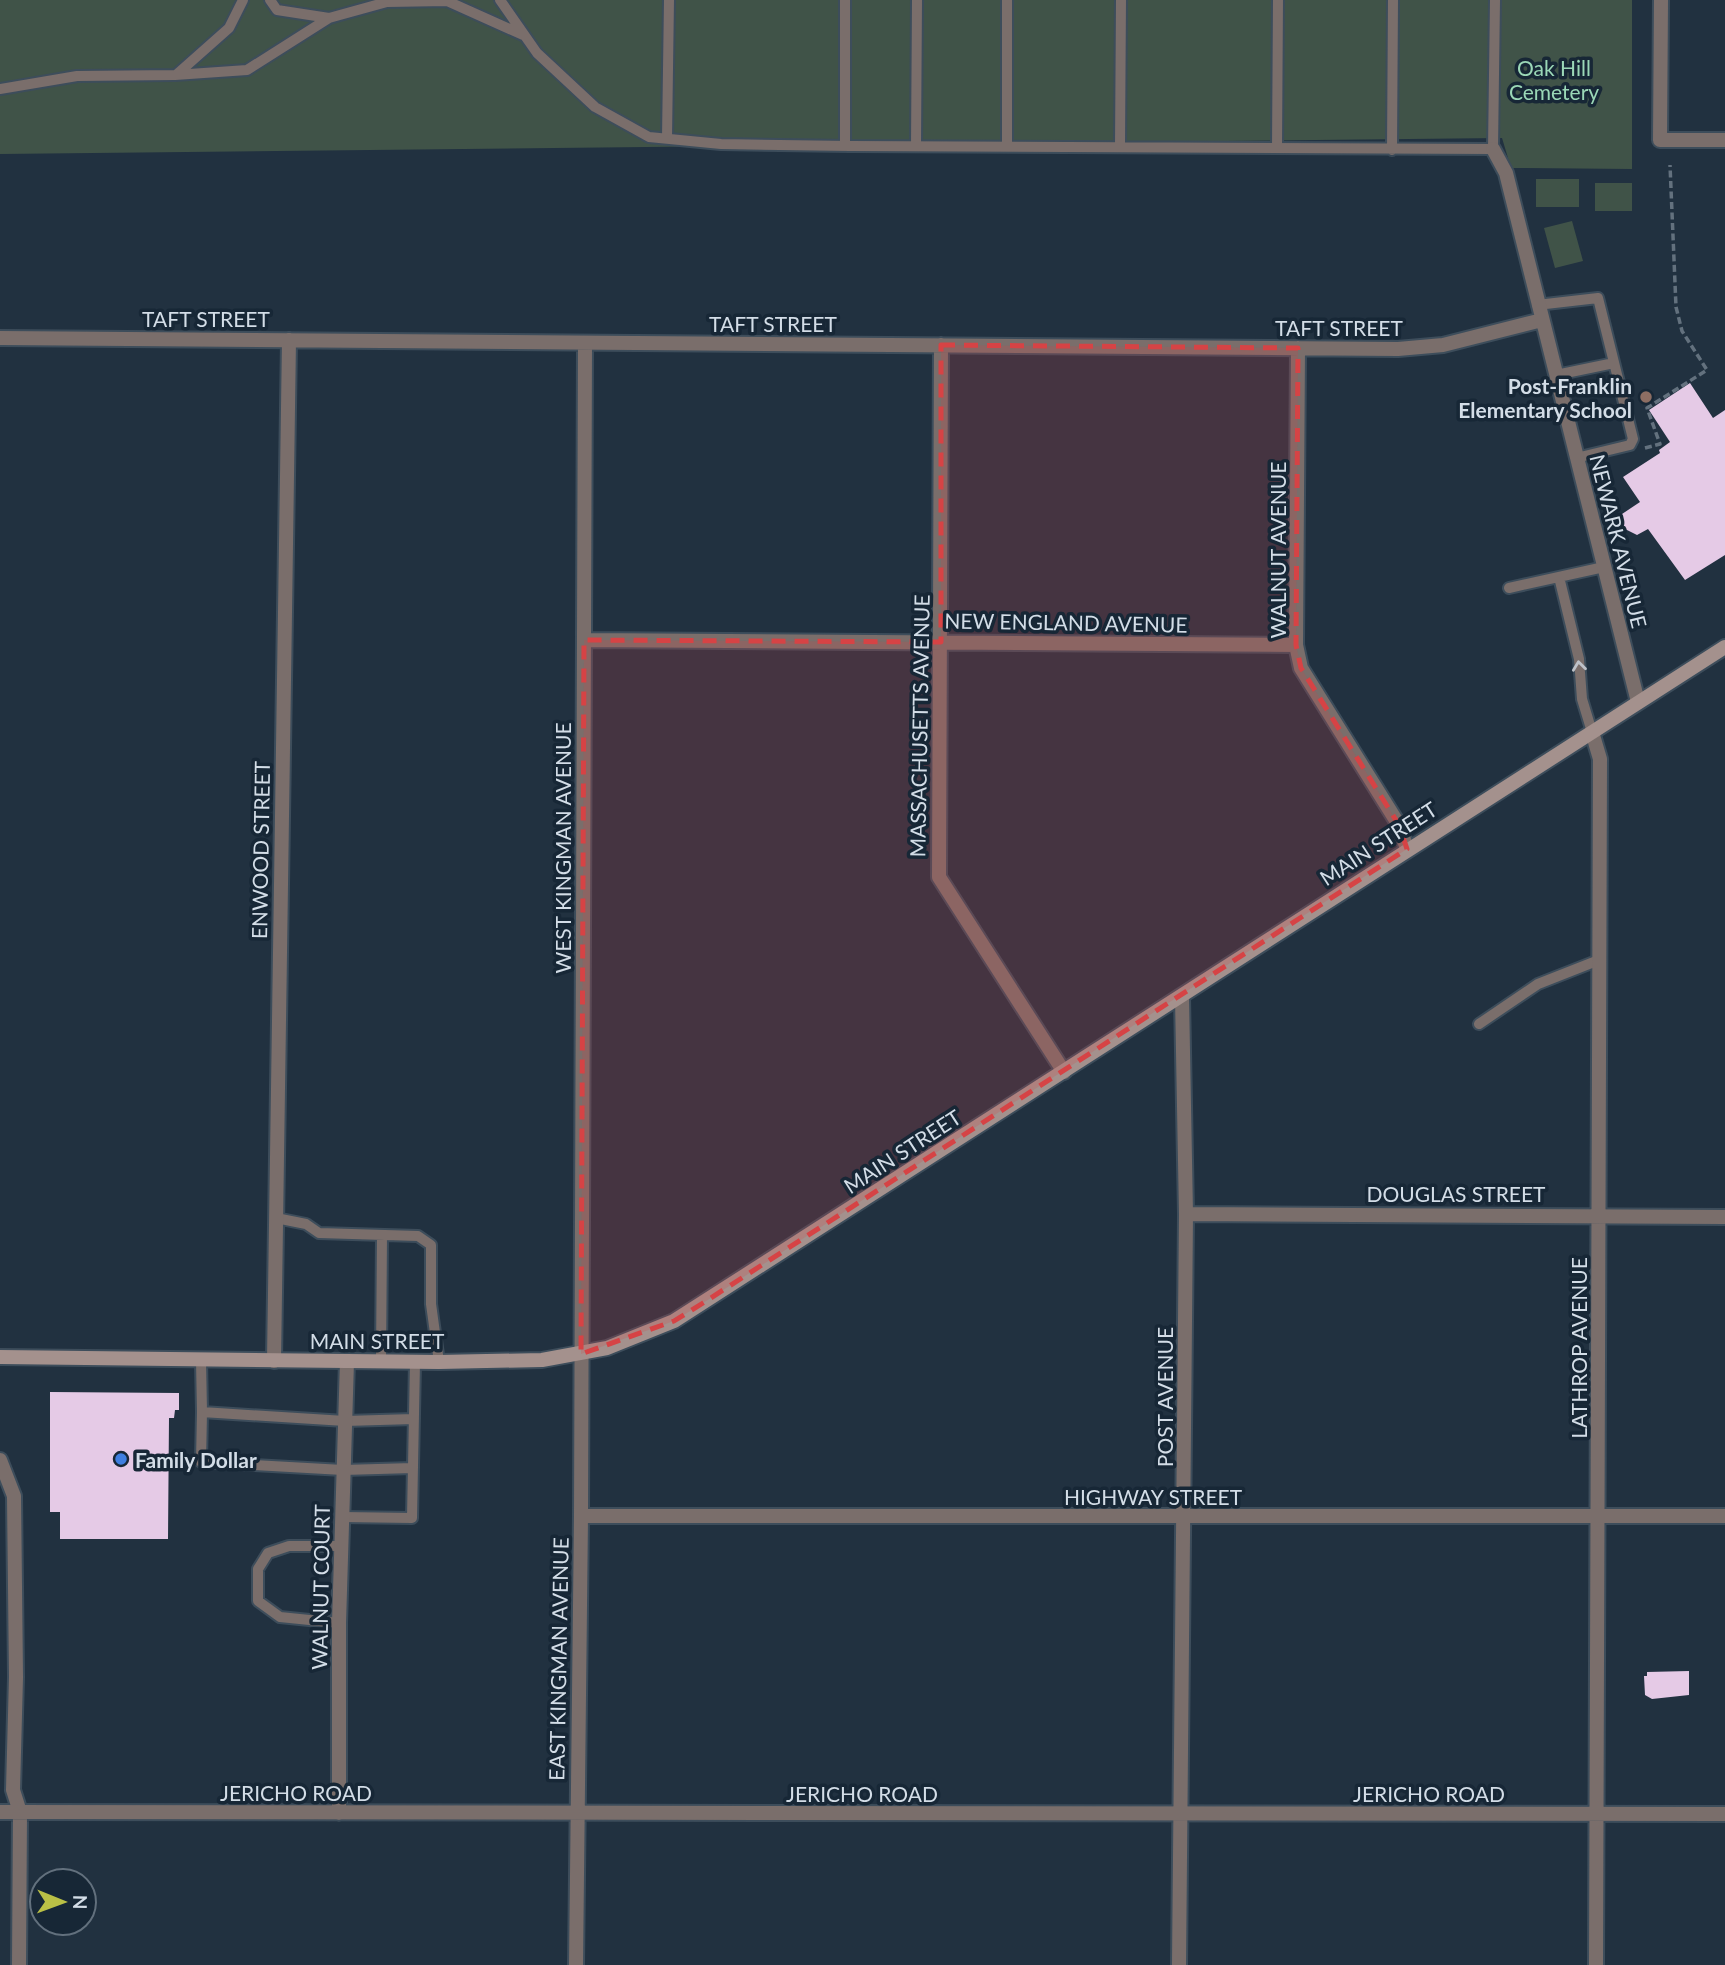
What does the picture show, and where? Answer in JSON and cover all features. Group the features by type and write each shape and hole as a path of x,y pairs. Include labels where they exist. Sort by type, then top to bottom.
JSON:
{"street":[{"path":"1661,0 1660,140 1725,140"},
{"name":"NEWARK AVENUE","path":"1493,149 1506,173 1638,702"},
{"name":"TAFT STREET","path":"0,338 1398,349 1443,345 1542,320"},
{"name":"ENWOOD STREET","path":"274,1361 289,340"},
{"name":"WEST KINGMAN AVENUE","path":"581,1354 585,342"},
{"name":"MASSACHUSETTS AVENUE","path":"941,345 942,642 939,877 1064,1072"},
{"name":"WALNUT AVENUE","path":"1298,348 1296,645 1301,668 1399,825 1407,849"},
{"name":"NEW ENGLAND AVENUE","path":"584,640 1296,645"},
{"name":"MAIN STREET","path":"0,1357 415,1362 542,1360 581,1354 674,1321 1725,647"},
{"name":"LATHROP AVENUE","path":"1592,732 1600,759 1596,1965"},
{"name":"POST AVENUE","path":"1180,1965 1186,1214 1182,997"},
{"name":"DOUGLAS STREET","path":"1186,1214 1725,1217"},
{"name":"EAST KINGMAN AVENUE","path":"576,1965 582,1516 581,1354"},
{"name":"WALNUT COURT","path":"339,1813 339,1623 346,1361"},
{"path":"0,1460 14,1496 17,1545 13,1588 16,1677 13,1790 20,1812 19,1965"},
{"name":"HIGHWAY STREET","path":"582,1516 1725,1516"},
{"name":"JERICHO ROAD","path":"0,1812 1725,1814"}],"lane":[{"path":"176,75 229,28 243,0"},
{"path":"270,0 277,10 329,18"},
{"path":"500,0 537,53 595,107 649,136 721,144 1392,150 1493,149 1494,0"},
{"path":"667,138 669,0"},
{"path":"845,0 845,146"},
{"path":"916,146 918,0"},
{"path":"1007,0 1007,145"},
{"path":"1120,146 1121,0"},
{"path":"1277,148 1278,0"},
{"path":"1392,150 1393,0"},
{"path":"0,89 77,76 176,75 247,70 329,18 387,2 448,1 525,37"},
{"path":"1537,305 1598,298 1632,443 1576,458"},
{"path":"1556,375 1614,363"},
{"path":"1509,588 1604,567"},
{"path":"1559,577 1579,659 1582,699 1592,732"},
{"path":"1479,1024 1538,984 1599,960"},
{"path":"276,1218 306,1224 319,1233 418,1236 431,1245 431,1304 439,1362"},
{"path":"381,1361 382,1235"},
{"path":"201,1360 201,1462 343,1470 413,1468"},
{"path":"342,1517 412,1518 415,1362"},
{"path":"202,1412 345,1421 414,1419"},
{"path":"339,1623 280,1617 258,1601 258,1569 268,1553 289,1546 341,1546"}],"path":[{"path":"1634,450 1660,444 1647,408 1707,370 1682,331 1676,307 1670,165"}],"highlighted area":[{"path":"941,345 1298,348 1296,645 1301,668 1399,825 1407,849 674,1321 581,1354 584,640 941,642"}],"green space":[{"name":"Oak Hill Cemetery","path":"0,0 1632,0 1632,169 1511,168 1502,138 0,154"},
{"path":"1536,179 1579,179 1579,207 1536,207"},
{"path":"1595,183 1632,183 1632,211 1595,211"},
{"path":"1572,221 1583,261 1555,268 1544,228"}],"building":[{"path":"1690,383 1713,418 1725,410 1725,555 1685,580 1648,529 1637,535 1623,528 1622,514 1640,502 1623,477 1660,453 1659,450 1670,442 1649,410"},
{"path":"50,1392 179,1393 179,1410 175,1410 174,1418 169,1418 168,1539 60,1539 60,1512 50,1512"},
{"path":"1689,1671 1689,1695 1652,1699 1645,1695 1644,1676 1647,1676 1647,1672"}],"place":[{"name":"Post-Franklin Elementary School","path":"1646,397"},
{"name":"Family Dollar","path":"121,1459"}]}
